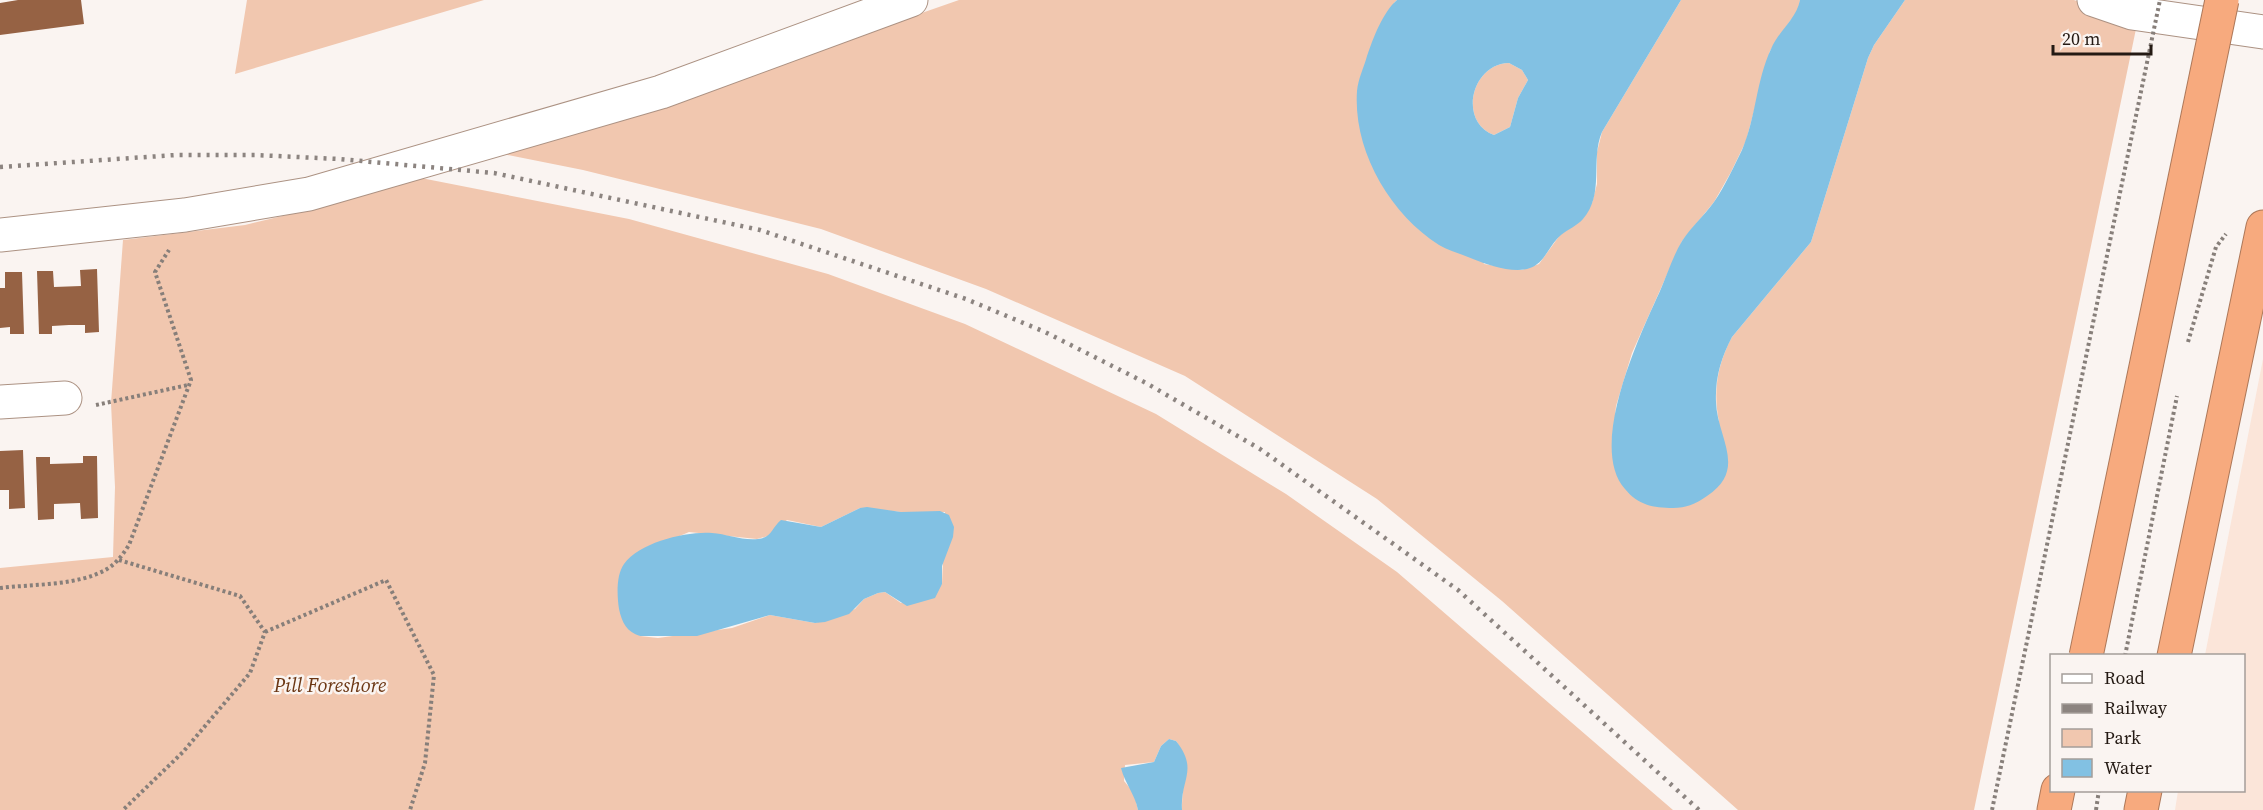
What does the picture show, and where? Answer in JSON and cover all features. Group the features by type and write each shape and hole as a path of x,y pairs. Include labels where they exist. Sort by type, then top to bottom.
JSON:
{"highway":[{"path":"2086,654 2222,0"},
{"path":"2174,654 2263,227"},
{"path":"2054,810 2058,792"},
{"path":"2141,810 2145,792"}],"street":[{"path":"0,235 185,215 309,194 661,92 910,0"},
{"path":"2094,0 2132,13 2263,32"},
{"path":"0,402 65,398"}],"path":[{"path":"1992,810 2160,0"},
{"path":"0,588 92,575 107,569 119,560 129,545 191,380 155,272 182,231 185,215"},
{"path":"2185,352 2216,246 2230,230"},
{"path":"65,398 75,407 111,403 189,385"},
{"path":"2125,654 2178,387"},
{"path":"119,560 240,596 265,632"},
{"path":"123,810 183,752 250,674 265,632 386,580 434,675 425,763 410,810"},
{"path":"2096,810 2099,792"}],"shaded area":[{"path":"2263,359 2263,810 2175,810 2178,792 2245,792 2245,654 2205,654"}],"green space":[{"path":"247,0 484,0 235,74"},
{"path":"959,0 1397,0 1394,3 1484,264 1522,270 1539,264 1560,235 1583,218 1592,203 1597,184 1597,152 1602,132 1681,0 1800,0 1798,14 1790,21 1770,51 1746,141 1714,202 1682,241 1632,353 1616,406 1613,440 1719,422 1716,400 1718,378 1727,347 1732,337 1811,242 1868,58 1874,45 1905,0 2074,0 2137,24 1974,810 1738,810 1502,601 1377,499 1185,376 986,289 821,229 583,170 498,153 641,111"},
{"path":"1509,63 1522,70 1528,80 1518,98 1510,127 1494,135 1483,128 1476,118 1473,107 1474,94 1478,83 1486,73 1496,66"},
{"name":"Pill Foreshore","path":"421,178 629,219 828,274 965,324 1156,414 1286,494 1397,572 1673,810 1182,810 1183,757 1176,741 1169,739 1161,746 1154,762 1125,765 1124,781 1134,793 1138,810 0,810 0,568 113,557 115,487 111,403 123,240 245,225 337,203","holes":["860,508 901,512 945,512 942,584 901,603 885,592 878,593 864,599 855,609 815,623 770,615 732,628 658,638 640,636 619,608 621,571 633,556 689,532 757,539 768,536 787,520 821,527"]}],"water":[{"path":"1397,0 1681,0 1602,132 1597,154 1596,188 1590,209 1581,221 1557,239 1535,266 1524,270 1501,268 1439,245 1405,216 1390,198 1378,178 1361,135 1357,113 1357,91 1372,41","holes":["1509,63 1522,70 1528,80 1518,98 1510,127 1494,135 1483,128 1476,118 1473,107 1478,83 1496,66"]},
{"path":"1800,0 1905,0 1874,45 1868,58 1811,242 1732,337 1725,353 1718,376 1716,402 1727,452 1726,475 1719,486 1691,505 1673,508 1646,505 1635,499 1625,489 1615,470 1612,446 1614,419 1621,390 1641,334 1679,247 1718,196 1742,150 1766,61 1774,42 1795,13"},
{"path":"860,508 901,512 940,511 949,515 954,527 953,537 942,566 942,584 935,598 907,606 885,592 878,593 864,599 849,614 825,622 815,623 770,615 697,636 640,636 628,629 624,623 618,598 618,580 621,569 631,556 652,544 677,536 702,533 758,539 766,537 781,520 821,527"},
{"path":"1169,739 1176,741 1186,760 1187,775 1182,810 1138,810 1121,768 1154,762 1161,746"}],"building":[{"path":"18,0 81,0 84,24 0,35 0,3"},
{"path":"97,269 99,332 85,333 85,325 69,325 52,326 52,334 39,334 37,271 53,271 54,287 81,286 80,270"},
{"path":"5,272 22,272 24,334 10,334 10,327 0,328 0,288 5,288"},
{"path":"23,450 25,508 9,509 9,490 0,490 0,451"},
{"path":"83,456 97,456 98,518 81,519 80,503 54,504 54,519 38,520 36,457 50,457 50,464 83,463"}],"railway":[{"path":"0,167 176,155 255,155 339,159 494,173 760,230 966,299 1045,332 1146,383 1260,449 1458,590 1699,810"}]}
